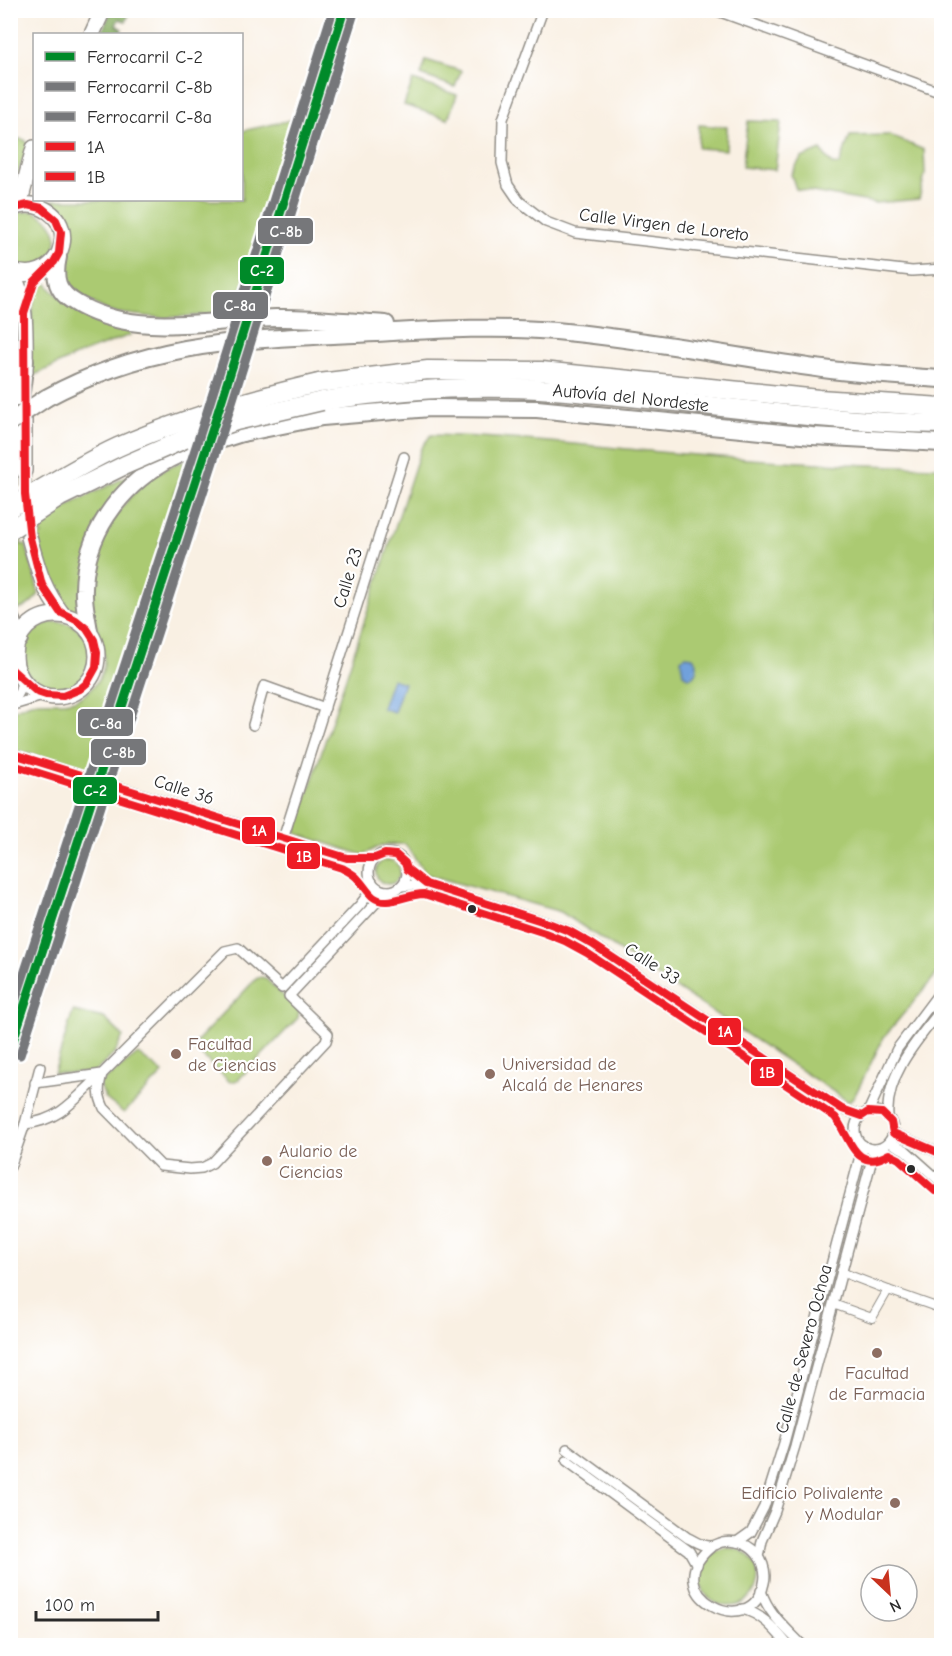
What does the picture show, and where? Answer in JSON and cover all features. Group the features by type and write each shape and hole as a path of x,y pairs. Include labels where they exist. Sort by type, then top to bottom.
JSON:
{"highway":[{"path":"58,257 56,271 58,285 64,294 73,302 98,315 125,322 149,325 277,318 393,324 501,323 826,369 942,379"},
{"path":"10,422 46,398 112,368 164,352 204,345 271,338 479,329 540,330"},
{"path":"10,450 15,441 25,360"},
{"path":"89,631 84,590 86,567 92,545 106,515 127,490 147,473 166,461 321,403 428,370 541,371 819,399 942,407"},
{"name":"Autovía del Nordeste","path":"321,403 428,388 537,389 815,417 942,424"},
{"path":"10,530 60,497 125,465 187,438 236,421 321,403 357,405 537,389"},
{"path":"10,508 53,482 118,448 232,404 321,403 430,408 537,409 812,436 942,443"},
{"path":"10,618 19,639"}],"main road":[{"path":"82,33 93,10"},
{"path":"92,33 103,10"},
{"path":"12,208 22,194 33,152"},
{"path":"11,270 26,274 42,271 58,257 62,247 60,225 43,204 24,204 12,208"},
{"path":"11,270 18,282 24,313 24,471"},
{"path":"24,313 29,292 42,271"},
{"path":"29,537 42,582 63,615"},
{"path":"38,619 42,582"},
{"path":"50,615 63,615 82,624 89,631 95,642 96,667 82,688 59,697 46,696 36,692 22,678 16,661 16,650 19,639 30,624 50,615"}],"street":[{"name":"Calle Virgen de Loreto","path":"543,10 503,119 502,163 508,185 519,201 546,222 575,233 912,271 942,269"},
{"path":"715,10 942,93"},
{"name":"Calle 23","path":"284,839 404,457"},
{"path":"10,704 21,689 22,678"},
{"path":"253,725 264,686 325,708"},
{"path":"10,704 46,696"},
{"name":"Calle 36","path":"14,754 347,858 375,858"},
{"path":"282,988 370,892 369,869 375,858 385,854 396,855 401,858 407,869 407,875 401,886 394,890 381,890 371,879"},
{"name":"Calle 36","path":"347,858 371,879"},
{"name":"Calle 33","path":"407,869 426,884 569,931 842,1108 865,1114"},
{"name":"Calle 33","path":"401,886 426,884"},
{"path":"290,996 373,903 387,891"},
{"path":"25,1124 56,1117 225,951 238,948 328,1034 326,1041 212,1162 202,1168 161,1166 104,1108 99,1099 98,1088 102,1074"},
{"path":"891,1137 877,1149 863,1145 855,1129 865,1114 897,1049 942,989"},
{"path":"888,1117 888,1096 900,1068 917,1041 942,1009"},
{"path":"10,1167 25,1124 40,1067"},
{"path":"36,1083 102,1074"},
{"name":"Calle 33","path":"842,1108 855,1129"},
{"path":"865,1114 882,1113 888,1117 891,1122 891,1137 942,1183"},
{"path":"891,1137 940,1151"},
{"name":"Calle de Severo Ochoa","path":"737,1542 751,1532 764,1508 784,1443 863,1145"},
{"name":"Calle de Severo Ochoa","path":"759,1557 762,1541 775,1511 795,1446 872,1159 877,1149"},
{"path":"842,1272 942,1309"},
{"path":"833,1304 872,1318 888,1290"},
{"path":"567,1449 688,1538 711,1546"},
{"path":"567,1461 689,1551 697,1565"},
{"path":"737,1542 753,1550 759,1557 765,1574 761,1591 750,1605 742,1609 724,1611 709,1604 697,1589 695,1580 697,1565 711,1546 737,1542"},
{"path":"761,1591 772,1614 803,1646"},
{"path":"742,1609 765,1620 789,1646"}],"green space":[{"path":"111,11 130,11 126,21 119,19 116,25 122,29 120,33 101,33"},
{"path":"426,60 461,71 455,87 421,75"},
{"path":"413,80 457,95 448,119 404,105"},
{"path":"300,118 234,313 162,318 110,312 78,295 66,278 65,267 71,243 71,230 66,215 53,201 243,201 243,131"},
{"path":"748,121 781,122 775,170 742,167"},
{"path":"699,125 727,127 726,150 698,148"},
{"path":"889,135 924,150 925,174 919,199 875,203 796,189 791,174 801,158 821,150 832,164 839,165 850,136"},
{"path":"11,140 25,140 28,145 11,192"},
{"path":"33,211 49,221 55,231 56,240 54,249 41,263 21,267 11,263 11,215"},
{"path":"44,278 49,287 69,303 129,329 130,335 80,354 30,377 33,310 35,296"},
{"path":"431,435 522,440 706,456 941,467 941,969 884,1037 856,1093 849,1102 561,912 426,874 405,844 382,845 363,855 295,833 421,448"},
{"path":"185,460 89,772 11,749 11,712 33,703 76,700 88,692 98,680 103,669 104,658 91,611 90,598 91,579 101,544 118,513 142,486 159,472"},
{"path":"146,467 99,516 80,613 69,610 60,603 49,583 37,537 42,535 33,526 73,503"},
{"path":"22,534 21,545 26,544 39,594 26,606 11,609 11,542"},
{"path":"50,622 64,622 76,627 86,637 91,656 86,675 76,685 64,690 50,690 38,685 28,675 23,663 23,649 28,637 38,627"},
{"path":"383,860 393,860 400,867 400,877 393,884 383,884 376,877 376,867"},
{"path":"265,978 299,1011 298,1018 238,1080 230,1082 196,1050 196,1042 256,979"},
{"path":"73,1011 104,1018 123,1036 115,1053 94,1073 54,1073"},
{"path":"138,1054 163,1073 124,1113 106,1099 99,1084"},
{"path":"723,1548 735,1548 750,1556 758,1571 758,1583 750,1598 735,1606 723,1606 708,1598 700,1583 700,1571 708,1556"}],"water":[{"path":"686,656 693,657 697,664 695,673 691,677 683,674 681,659"},
{"path":"392,679 404,683 394,712 382,708"}],"tunnel":[{"path":"24,471 27,507"}],"rail line":[{"name":"C-8a","path":"10,1017 202,428 333,10"},
{"name":"C-2","path":"10,1050 212,431 344,10"},
{"name":"C-8b","path":"20,1055 222,434 354,13"}],"transit line":[{"name":"1A","path":"10,209 28,205 42,208 56,220 61,232 59,253 54,262 34,282 24,313 25,494 30,538 42,585 60,612 87,629 94,640 97,653 96,667 87,683 80,689 63,696 37,692 10,668"},
{"name":"1A","path":"10,753 347,858 396,855 405,863 407,869 426,884 569,931 842,1109 862,1116 868,1112 882,1113 891,1122 893,1133 942,1154"},
{"name":"1B","path":"10,764 342,868 356,877 373,897 382,901 424,894 565,941 587,953 835,1117 850,1143 861,1156 878,1159 889,1154 899,1159 935,1191"}],"place":[{"name":"Facultad de Ciencias","path":"176,1054"},
{"name":"Universidad de Alcalá de Henares","path":"490,1074"},
{"name":"Aulario de Ciencias","path":"267,1161"},
{"name":"Facultad de Farmacia","path":"877,1353"},
{"name":"Edificio Polivalente y Modular","path":"895,1503"}]}
